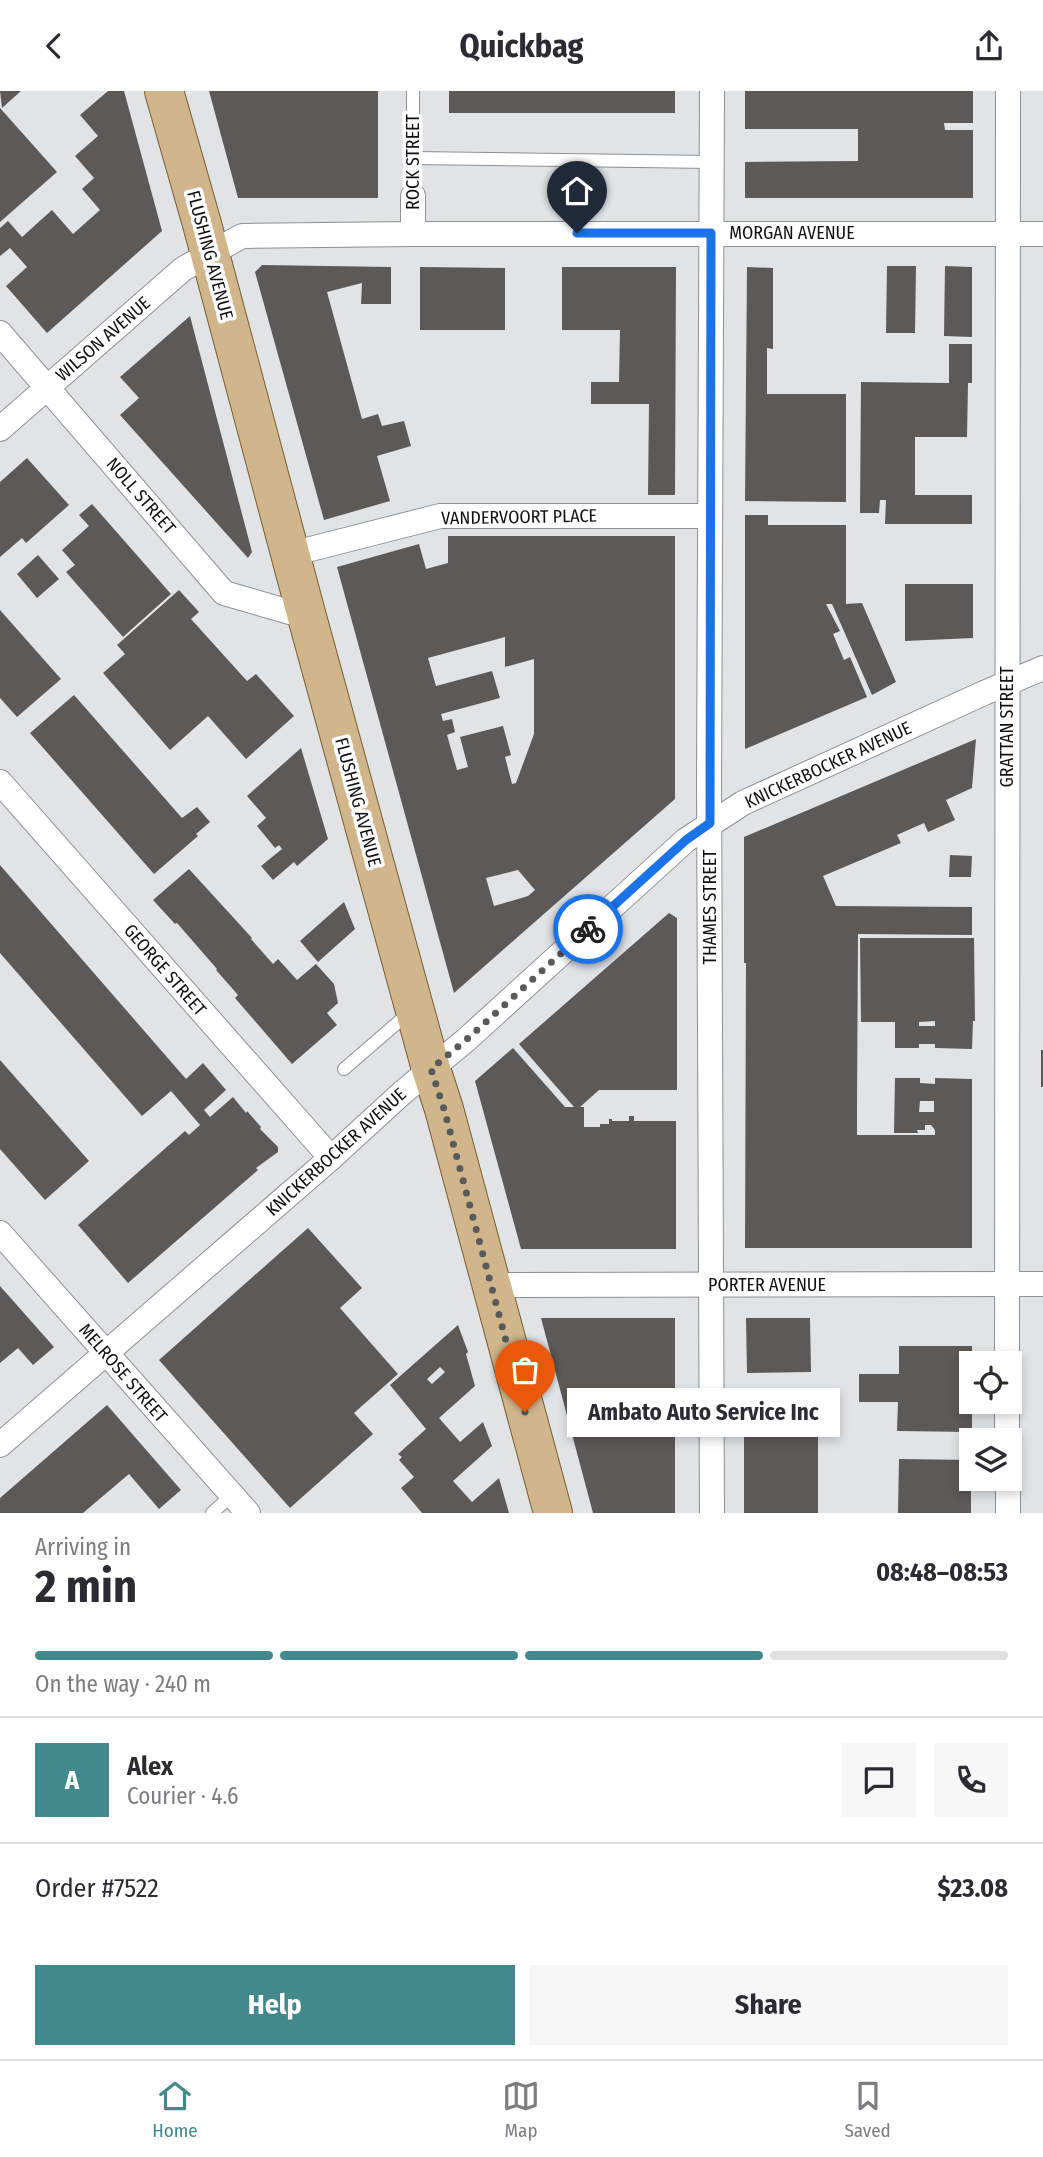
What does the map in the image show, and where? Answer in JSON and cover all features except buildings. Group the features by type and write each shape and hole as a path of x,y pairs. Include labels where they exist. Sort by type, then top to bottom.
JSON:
{"main road":[{"name":"FLUSHING AVENUE","path":"164,91 211,254 307,617 553,1513"}],"street":[{"name":"THAMES STREET","path":"712,91 712,1513"},
{"name":"GRATTAN STREET","path":"1007,1351 1008,91"},
{"name":"ROCK STREET","path":"413,196 413,234"},
{"name":"MORGAN AVENUE","path":"211,254 242,236 1043,233"},
{"name":"WILSON AVENUE","path":"0,429 183,269 211,254"},
{"name":"NOLL STREET","path":"0,333 224,593 307,617"},
{"name":"VANDERVOORT PLACE","path":"292,554 440,516 710,516"},
{"name":"KNICKERBOCKER AVENUE","path":"0,1445 466,1040 686,840 743,803 1043,668"},
{"name":"GEORGE STREET","path":"0,782 331,1158"},
{"name":"MELROSE STREET","path":"0,1233 240,1504"},
{"name":"PORTER AVENUE","path":"490,1285 1043,1285"},
{"path":"1007,1491 1007,1513"}],"lane":[{"name":"ROCK STREET","path":"413,91 413,196"},
{"path":"413,158 711,162"},
{"path":"344,1069 415,1008"},
{"path":"212,1513 240,1504"}],"way so far":[{"path":"525,1412 431,1069 588,929"}],"place":[{"name":"Ambato Auto Service Inc","path":"525,1412"}],"route":[{"path":"577,233 711,233 710,823 686,840 588,929"}]}
